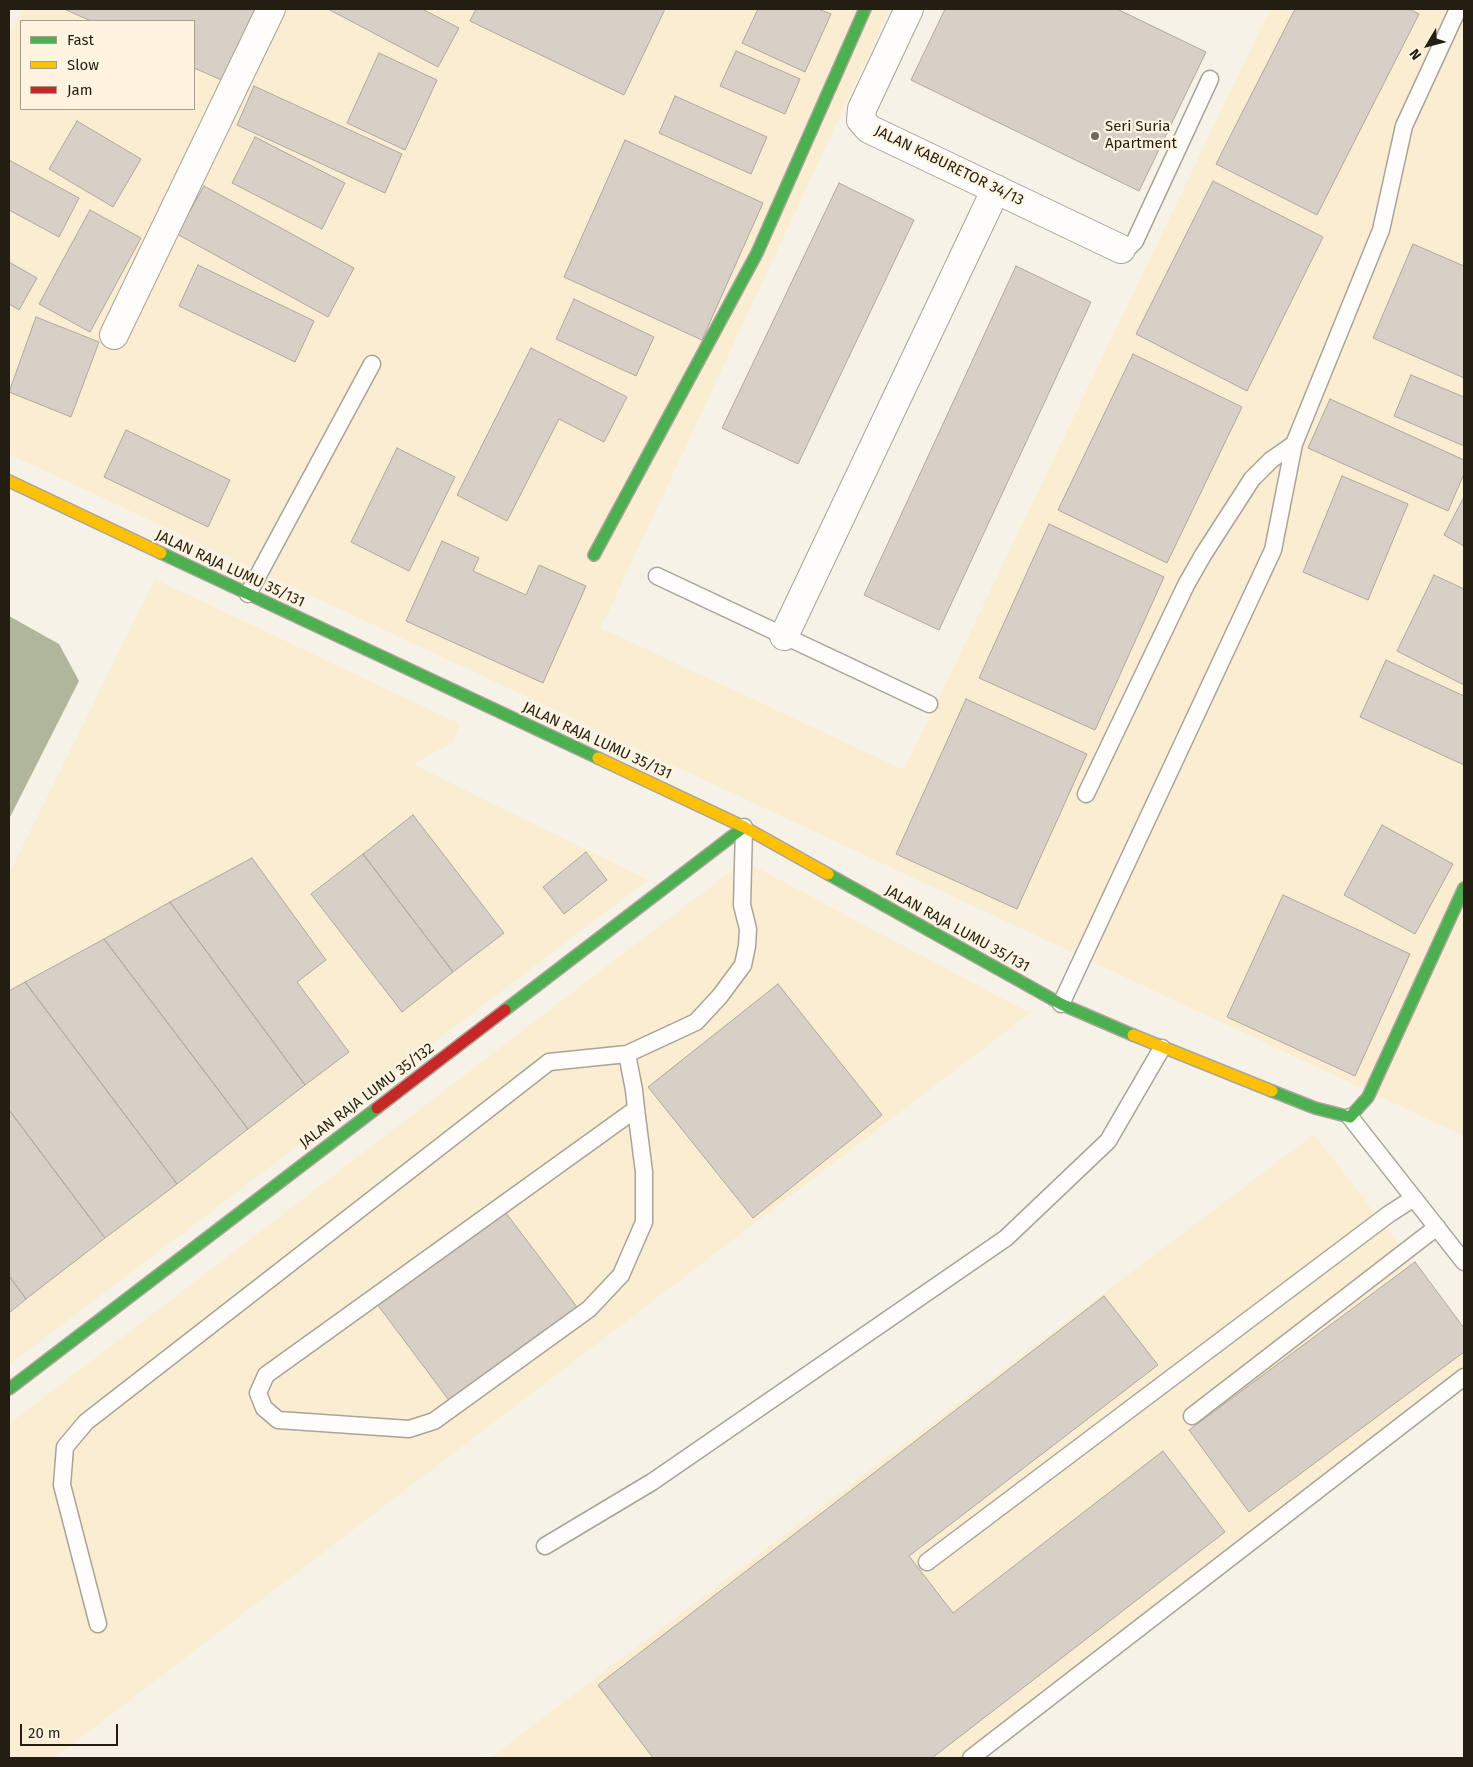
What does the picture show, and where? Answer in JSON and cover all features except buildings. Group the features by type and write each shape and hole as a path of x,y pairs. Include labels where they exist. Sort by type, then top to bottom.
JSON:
{"street":[{"path":"114,335 271,9"},
{"path":"594,555 757,253 865,9"},
{"name":"JALAN KABURETOR 34/13","path":"909,9 862,109 861,120 869,128 1121,249"},
{"path":"784,636 996,189"},
{"name":"JALAN RAJA LUMU 35/131","path":"9,481 744,827 1060,1004 1162,1048 1315,1108 1350,1117"},
{"name":"JALAN RAJA LUMU 35/132","path":"9,1389 744,827"},
{"path":"1350,1117 1368,1097 1464,888"}],"lane":[{"path":"1060,1004 1273,550 1294,444 1381,230 1404,126 1458,9"},
{"path":"1121,249 1129,247 1135,241 1210,78"},
{"path":"248,594 372,364"},
{"path":"1086,794 1186,585 1203,555 1252,479 1271,460 1294,444"},
{"path":"657,576 929,704"},
{"path":"98,1624 62,1485 65,1447 86,1422 549,1062 627,1054 696,1022 720,996 743,965 748,946 748,929 742,905 744,827"},
{"path":"544,1546 652,1482 1006,1238 1108,1141 1162,1048"},
{"path":"627,1054 634,1090 644,1172 644,1222 621,1275 589,1309 434,1421 409,1429 278,1420 264,1408 258,1393 266,1375 636,1109"},
{"path":"1350,1117 1464,1262"},
{"path":"927,1562 1389,1214 1414,1198"},
{"path":"1192,1416 1437,1227"},
{"path":"971,1758 1464,1377"}],"shaded area":[{"path":"22,9 890,9 601,628 904,770 1270,9 1464,9 1464,1136 9,454 9,37"},
{"path":"155,579 460,724 453,742 413,764 648,880 9,1365 9,874"},
{"path":"9,616 59,644 79,681 9,819"},
{"path":"744,861 1030,1013 54,1758 9,1758 9,1424"},
{"path":"1314,1134 1464,1329 1464,1379 962,1758 490,1758"}],"traffic: fast":[{"path":"594,555 757,253 865,9"},
{"path":"161,553 598,758"},
{"path":"505,1010 744,827"},
{"path":"828,874 1061,1004 1133,1035"},
{"path":"1272,1091 1315,1108 1350,1117 1368,1097 1464,888"},
{"path":"9,1389 377,1108"}],"traffic: slow":[{"path":"9,481 161,553"},
{"path":"598,758 744,827 828,874"},
{"path":"1133,1035 1272,1091"}],"traffic: jam":[{"path":"377,1108 505,1010"}],"place":[{"name":"Seri Suria Apartment","path":"1095,136"}]}
